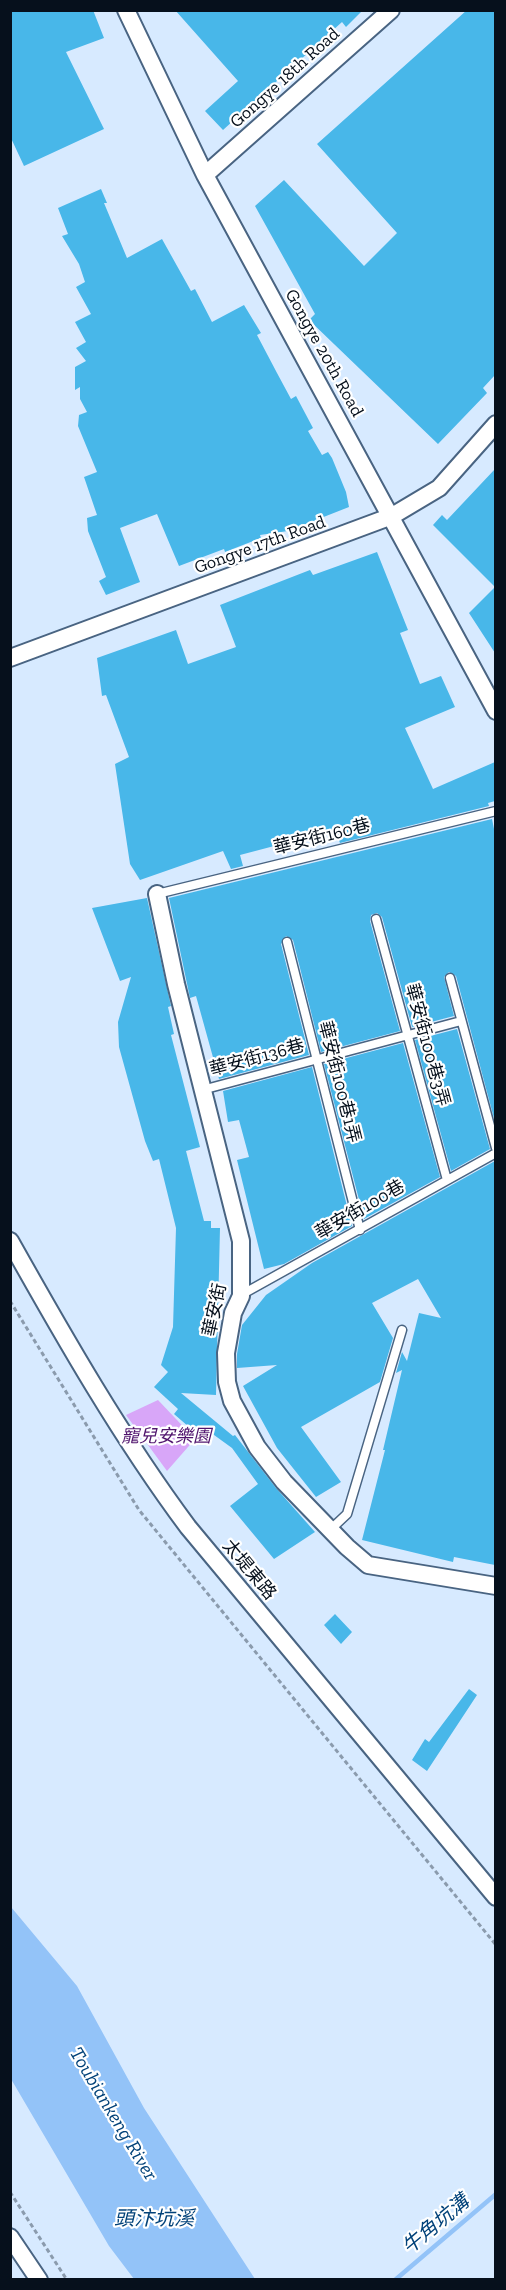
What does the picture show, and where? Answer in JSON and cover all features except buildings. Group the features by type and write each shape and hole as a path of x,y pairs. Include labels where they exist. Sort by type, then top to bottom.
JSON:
{"street":[{"name":"Gongye 20th Road","path":"126,10 205,175 392,516 495,711"},
{"name":"Gongye 18th Road","path":"205,175 391,10"},
{"name":"Gongye 17th Road","path":"10,658 392,516 439,488 495,424"},
{"name":"華安街","path":"157,894 202,1090 241,1241 241,1296 233,1313 226,1353 227,1382 232,1401 264,1456 284,1482 330,1530 368,1565 495,1586"},
{"name":"太堤東路","path":"10,1241 54,1320 150,1476 188,1527 495,1897"},
{"path":"10,2237 39,2280"}],"lane":[{"name":"華安街160巷","path":"157,894 495,811"},
{"name":"華安街100巷3弄","path":"376,919 447,1180"},
{"name":"華安街100巷1弄","path":"287,942 360,1230"},
{"name":"華安街100巷","path":"241,1296 447,1180 495,1150 450,978"},
{"name":"華安街136巷","path":"202,1090 461,1021"},
{"path":"330,1530 347,1514 402,1330"}],"path":[{"path":"10,1301 139,1510 495,1945"},
{"path":"10,2192 67,2280"}],"green space":[{"name":"寵兒安樂園","path":"158,1400 195,1439 167,1471 126,1415"}],"water":[{"name":"頭汴坑溪","path":"11,1907 77,1986 144,2108 255,2279 134,2279 109,2246 11,2079"}],"waterway":[{"name":"牛角坑溝","path":"395,2280 496,2194"}],"water label":[{"name":"Toubiankeng River","path":"113,2114"}]}
